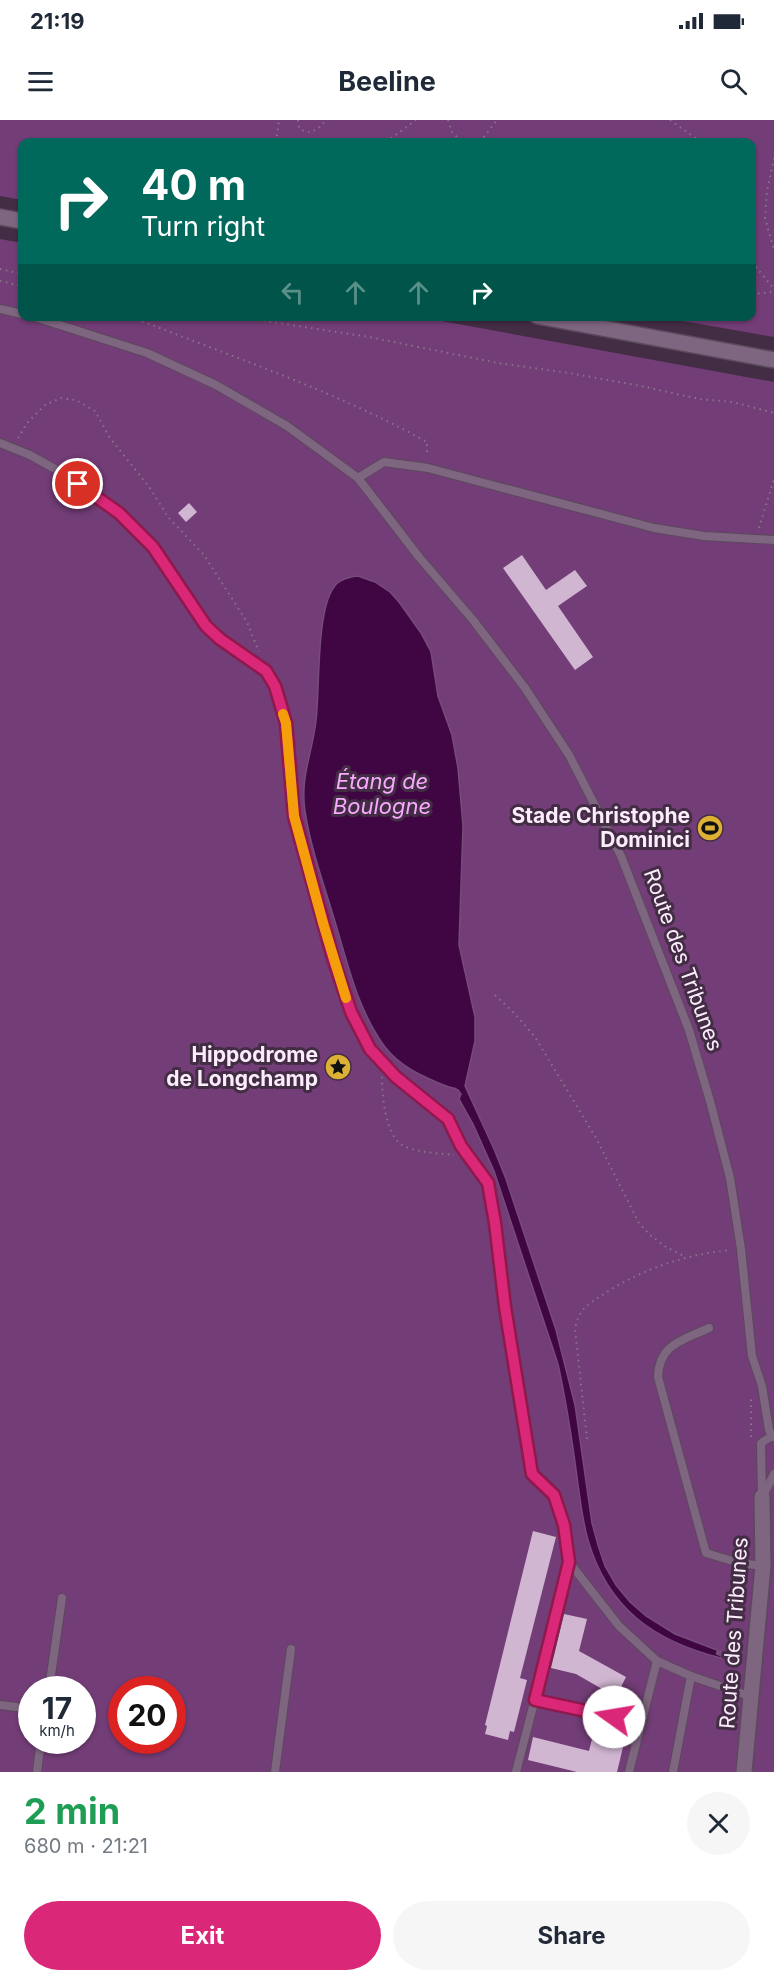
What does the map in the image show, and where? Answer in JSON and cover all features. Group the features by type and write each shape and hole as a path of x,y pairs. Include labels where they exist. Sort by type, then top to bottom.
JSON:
{"street":[{"path":"0,217 18,220"},
{"path":"564,321 774,360"},
{"name":"Route des Tribunes","path":"744,1772 763,1566 757,1498"}],"lane":[{"path":"0,309 18,313"},
{"name":"Route des Tribunes","path":"48,321 147,353 216,386 287,426 358,478 525,688 568,755 621,856 689,1030 730,1178 741,1249 752,1356 762,1386 769,1430 773,1436 761,1443 757,1498"},
{"path":"0,443 30,455 64,474 119,513 153,547 206,626 220,639 266,671 275,686 286,723 294,816 338,976 356,1022 370,1049 381,1062 448,1119 461,1146 488,1183 532,1474 554,1495 564,1525 569,1562 516,1772"},
{"path":"358,478 384,462 428,468 654,528 704,536 774,540"},
{"path":"709,1328 667,1350 661,1356 658,1377 706,1553 740,1563 763,1566"},
{"name":"Route des Tribunes","path":"757,1498 774,1473"},
{"path":"569,1562 619,1626 657,1661 691,1676 752,1697"},
{"path":"51,1676 63,1598"},
{"path":"274,1772 291,1649"},
{"path":"629,1772 657,1661"},
{"path":"673,1772 691,1676"},
{"path":"535,1700 641,1724"},
{"path":"0,1705 18,1707"},
{"path":"37,1772 39,1754"}],"path":[{"path":"298,120 299,128 305,132 319,129 326,120"},
{"path":"391,138 416,120"},
{"path":"448,120 452,132 458,138"},
{"path":"483,138 496,120"},
{"path":"670,120 695,138"},
{"path":"277,138 280,121"},
{"path":"774,158 767,191 765,218 774,250"},
{"path":"756,267 774,291 756,293"},
{"path":"0,269 18,273"},
{"path":"0,281 18,285"},
{"path":"141,321 284,376 404,429 428,442 428,468"},
{"path":"266,321 369,337 498,363 569,373 699,399 733,402 774,413"},
{"path":"12,448 28,422 45,405 61,398 76,400 95,411 110,438 150,488 168,517 204,555 247,622 266,671"},
{"path":"756,539 774,479"},
{"path":"495,995 535,1037 596,1138 639,1223 658,1241 686,1257"},
{"path":"381,1062 383,1101 391,1131 401,1145 426,1153 469,1156"},
{"path":"587,1439 575,1329 579,1314 613,1288 654,1267 686,1257 741,1249"},
{"path":"751,1389 751,1444"}],"shaded area":[{"path":"0,120 774,120 774,337 683,321 756,321 756,138 18,138 18,199 0,196"},
{"name":"Hippodrome de Longchamp","path":"0,239 18,242 18,321 442,321 774,382 774,1772 0,1772"}],"water":[{"name":"Étang de Boulogne","path":"358,576 375,582 390,592 421,633 431,652 438,696 452,735 458,768 463,826 459,945 475,1017 475,1041 465,1086 506,1179 556,1330 575,1405 592,1523 605,1566 616,1585 646,1616 675,1634 722,1652 721,1658 675,1642 655,1631 621,1603 608,1585 597,1564 586,1532 558,1364 494,1171 459,1099 461,1094 458,1090 413,1071 391,1054 376,1033 355,988 315,854 305,811 304,787 316,721 321,632 328,598 336,584 344,579"}],"building":[{"path":"189,503 197,512 186,522 178,513"},
{"path":"522,555 546,590 575,570 587,586 558,606 593,657 575,670 503,568"},
{"path":"533,1531 556,1537 520,1678 527,1680 514,1732 510,1731 508,1740 485,1734 487,1726 485,1725"},
{"path":"564,1614 587,1619 579,1651 626,1677 616,1697 576,1674 551,1668"},
{"path":"596,1723 627,1731 617,1772 577,1772 528,1760 533,1737 589,1751"}],"waterway":[{"path":"718,1653 734,1657"}],"slow traffic":[{"path":"283,714 286,723 294,816 346,998"}],"place":[{"name":"Stade Christophe Dominici","path":"710,828"},
{"name":"Hippodrome de Longchamp","path":"338,1067"}],"route":[{"path":"78,484 119,513 153,547 206,626 220,639 266,671 275,686 286,723 294,816 338,976 351,1012 370,1049 396,1077 448,1119 461,1146 488,1183 520,1410 532,1474 554,1495 564,1525 569,1562 535,1700 614,1717"}]}
